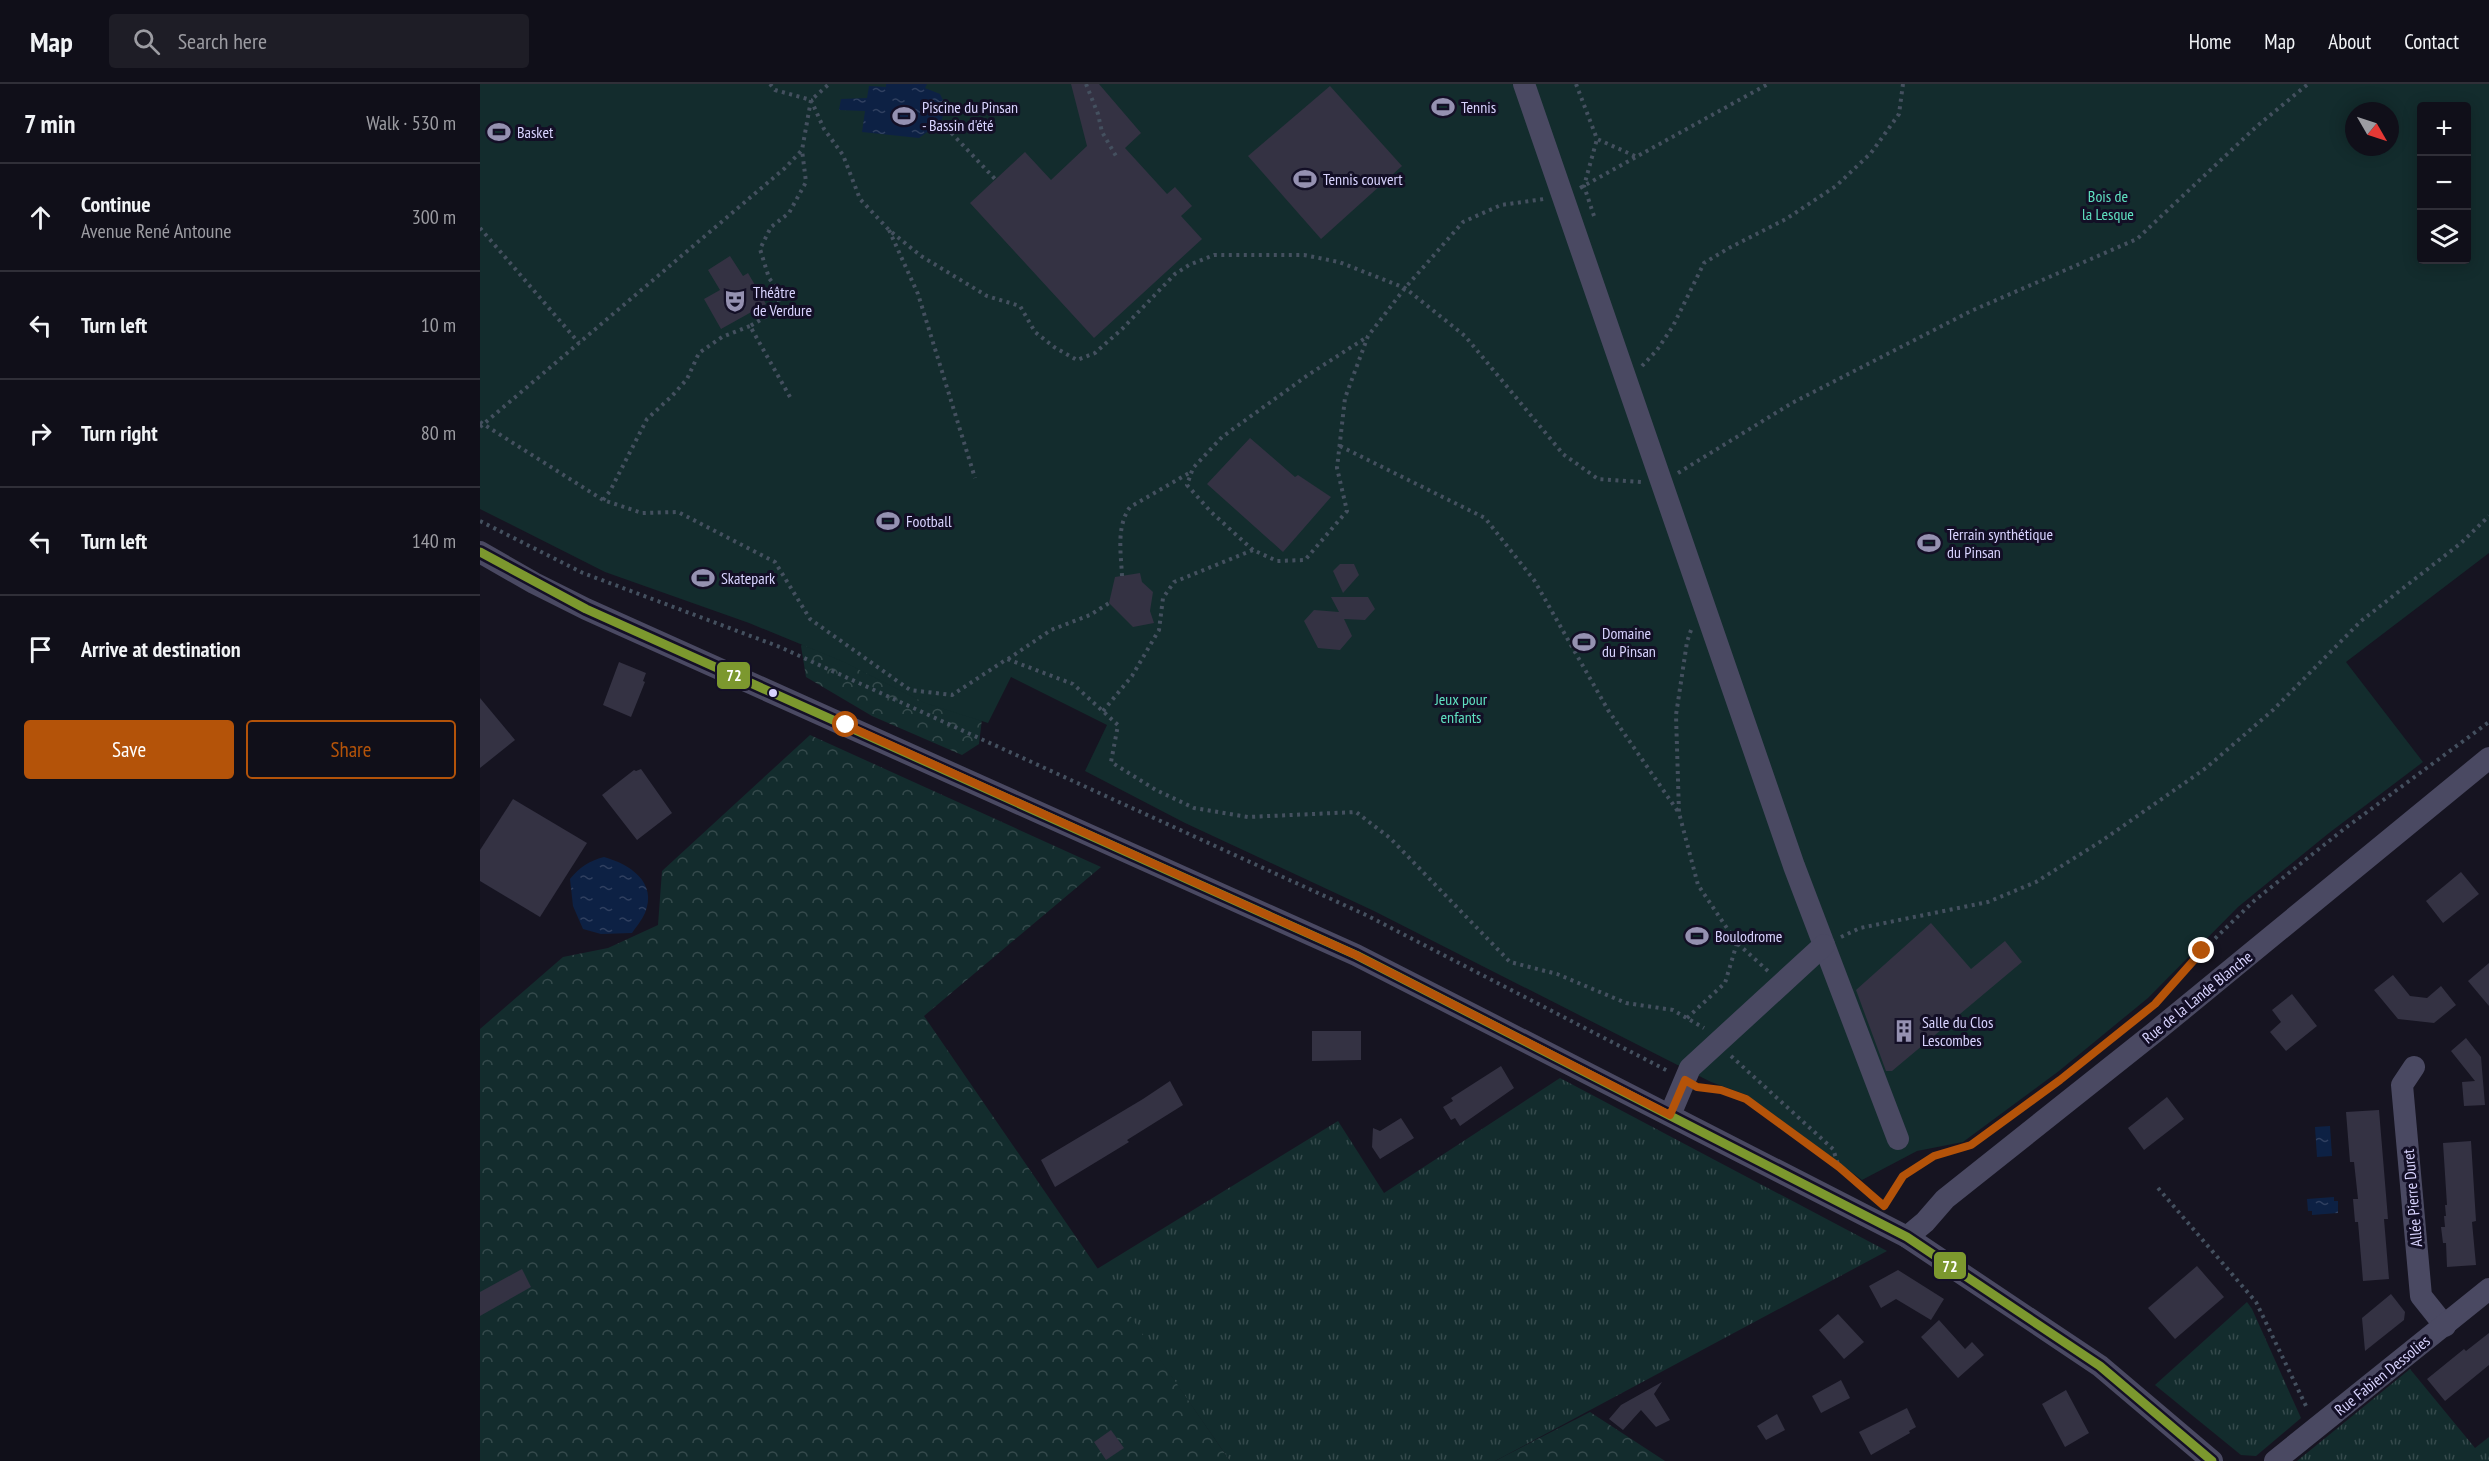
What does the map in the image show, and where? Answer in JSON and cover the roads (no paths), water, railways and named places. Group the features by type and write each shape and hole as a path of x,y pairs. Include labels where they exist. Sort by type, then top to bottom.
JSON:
{"street":[{"path":"1524,84 1667,473 1702,600 1794,866 1898,1139"},
{"path":"480,552 586,609 1356,955 1907,1236 2100,1366 2212,1461"},
{"name":"Rue de la Lande Blanche","path":"1907,1236 1925,1222 1945,1199 2155,1032 2489,758"},
{"path":"1670,1115 1690,1068 1824,945"},
{"name":"Allée Pierre Duret","path":"2414,1067 2402,1086 2421,1296 2445,1326"},
{"name":"Rue Fabien Dessolies","path":"2275,1461 2489,1289"}],"water":[{"name":"Piscine du Pinsan - Bassin d'été","path":"886,84 927,84 925,88 940,94 946,106 941,122 919,138 862,132 865,111 839,110 841,99 867,98 869,86 886,87"},
{"path":"604,857 623,864 639,876 648,892 645,913 632,933 601,934 583,929 573,906 570,879 585,865"},
{"path":"2330,1126 2332,1156 2317,1157 2315,1127"},
{"path":"2334,1197 2334,1201 2338,1201 2338,1213 2312,1215 2312,1211 2308,1211 2307,1199"}],"place":[{"name":"Tennis","path":"1443,107"},
{"name":"Piscine du Pinsan - Bassin d'été","path":"904,116"},
{"name":"Basket","path":"499,132"},
{"name":"Tennis couvert","path":"1305,179"},
{"name":"Théâtre de Verdure","path":"735,301"},
{"name":"Football","path":"888,521"},
{"name":"Terrain synthétique du Pinsan","path":"1929,543"},
{"name":"Skatepark","path":"703,578"},
{"name":"Domaine du Pinsan","path":"1584,642"},
{"name":"Boulodrome","path":"1697,936"},
{"name":"Salle du Clos Lescombes","path":"1904,1031"}],"park label":[{"name":"Bois de la Lesque","path":"2108,205"},
{"name":"Jeux pour enfants","path":"1461,708"}]}
